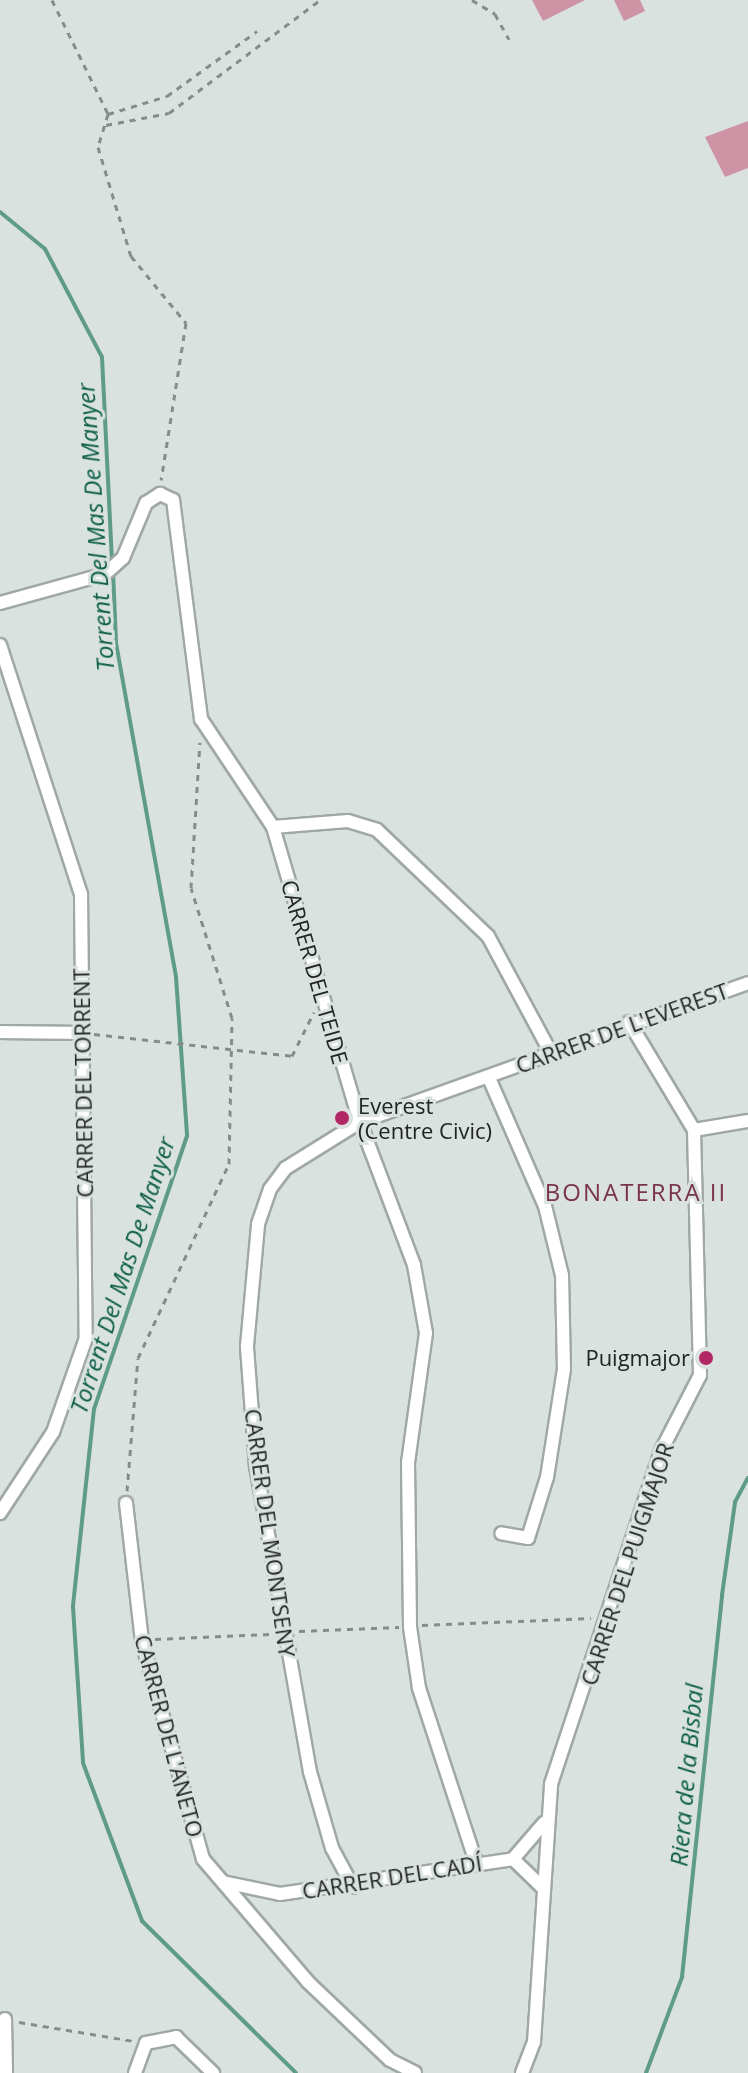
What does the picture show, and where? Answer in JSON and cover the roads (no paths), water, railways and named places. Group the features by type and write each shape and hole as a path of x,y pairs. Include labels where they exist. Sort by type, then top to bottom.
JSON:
{"street":[{"name":"CARRER DEL TEIDE","path":"0,603 105,574 122,560 146,503 160,494 173,500 201,719 273,827 360,1122 414,1265 426,1333 408,1462 410,1627 419,1688 476,1862"},
{"name":"CARRER DEL TORRENT","path":"0,645 81,894 86,1338 53,1432 0,1513"},
{"path":"273,827 348,821 377,830 488,936 551,1053"},
{"name":"CARRER DE L'EVEREST","path":"360,1122 489,1078 629,1022 748,983"},
{"name":"CARRER DEL PUIGMAJOR","path":"522,2073 534,2042 544,1889 544,1823 606,1618 662,1449 700,1375 694,1130 629,1022"},
{"path":"0,1032 82,1033"},
{"path":"489,1078 545,1206 562,1275 564,1369 547,1477 528,1538 501,1533"},
{"path":"694,1130 748,1121"},
{"name":"CARRER DEL MONTSENY","path":"353,1887 332,1848 310,1772 282,1633 247,1346 258,1224 286,1168 360,1122"},
{"name":"CARRER DE L'ANETO","path":"126,1503 142,1642 203,1859 308,1982 390,2060 415,2073"},
{"name":"CARRER DEL CADÍ","path":"223,1882 280,1894 353,1887 476,1862 513,1859 544,1823"},
{"name":"CARRER DEL CADÍ","path":"513,1859 544,1889"},
{"path":"5,2019 6,2073"},
{"path":"135,2073 146,2043 176,2037 213,2073"}],"waterway":[{"name":"Torrent Del Mas De Manyer","path":"0,212 45,249 102,357 112,562"},
{"name":"Torrent Del Mas De Manyer","path":"113,571 116,643 176,977 187,1136 94,1409 73,1607 83,1763 142,1921 296,2073"},
{"name":"Riera de la Bisbal","path":"646,2073 682,1977 722,1595 735,1502 748,1478"}],"place":[{"name":"Everest (Centre Civic)","path":"342,1118"},
{"name":"Puigmajor","path":"706,1358"}],"district":[{"name":"BONATERRA II","path":"636,1192"}]}
